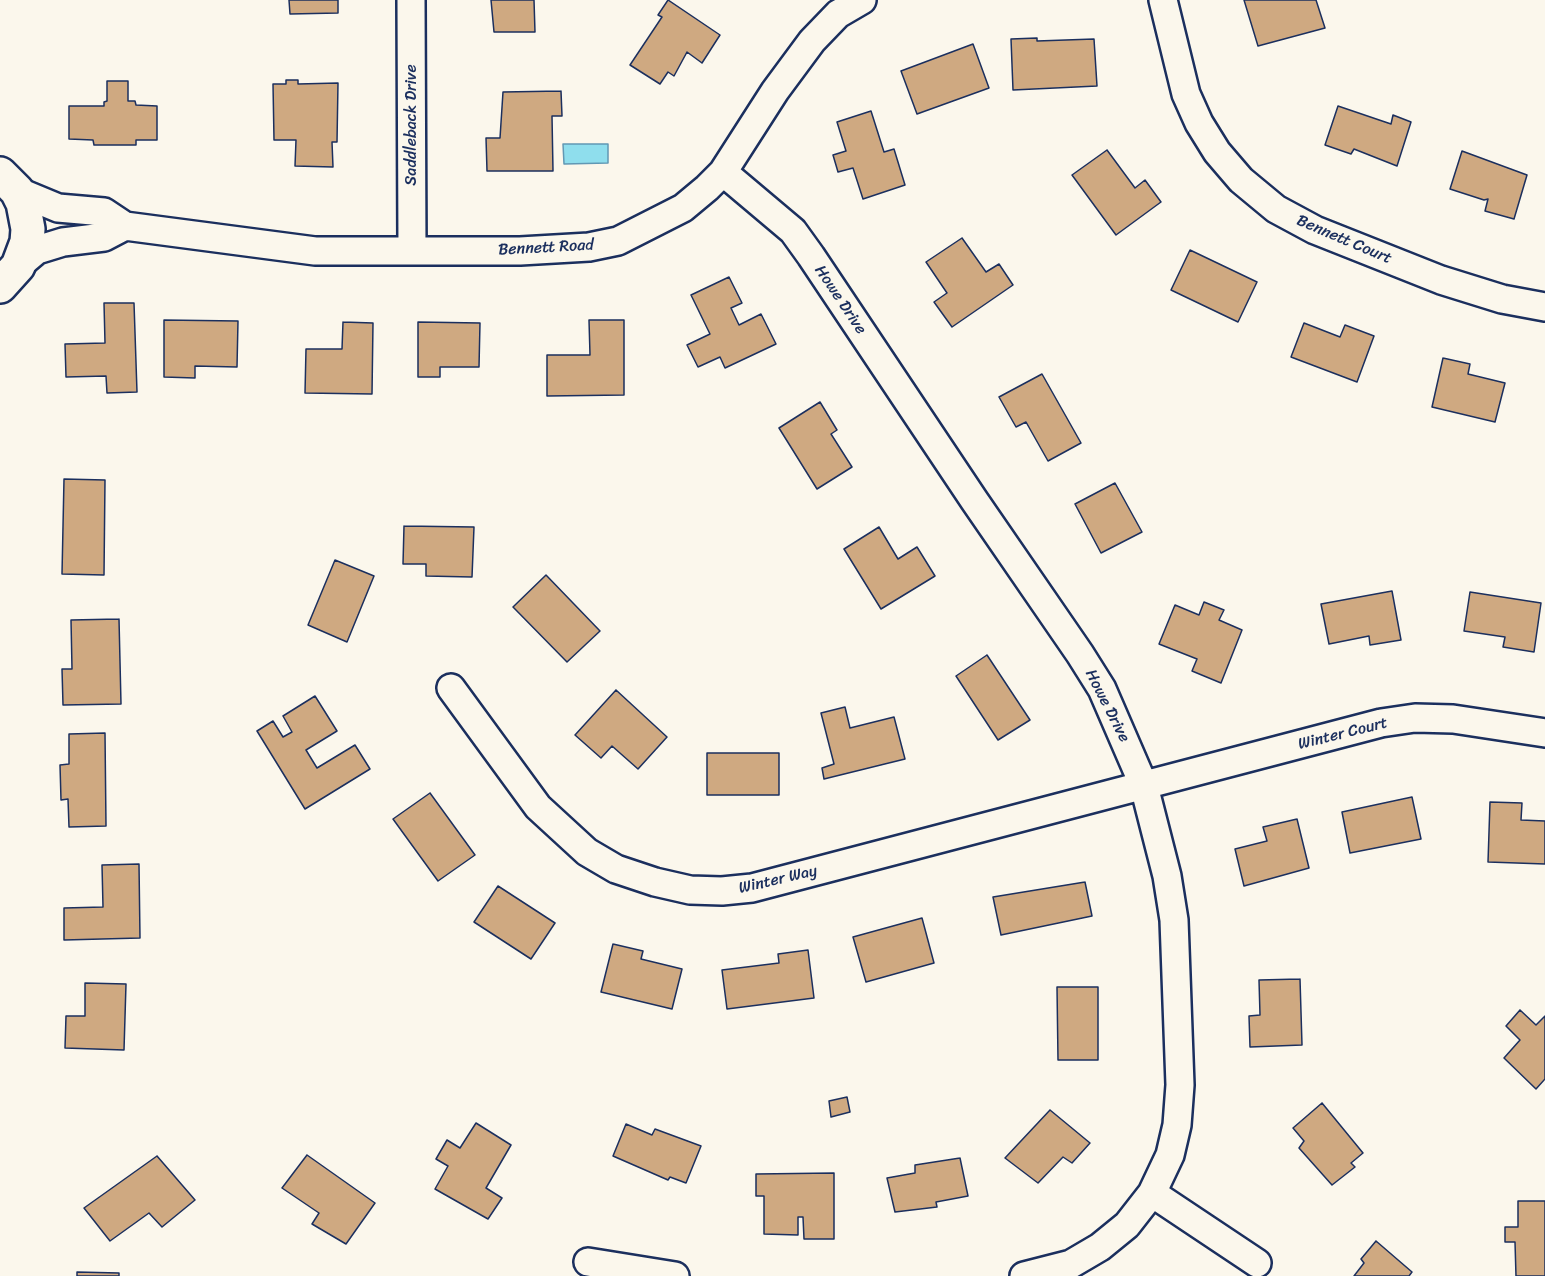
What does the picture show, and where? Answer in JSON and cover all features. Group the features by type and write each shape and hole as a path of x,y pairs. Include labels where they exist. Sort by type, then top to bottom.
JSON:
{"street":[{"name":"Saddleback Drive","path":"411,0 412,250"},
{"name":"Bennett Road","path":"8,183 58,208 104,212 125,226 315,251 519,251 589,247 618,241 683,208 723,172 775,91 812,41 838,14 862,0"},
{"name":"Bennett Court","path":"1163,0 1185,94 1200,123 1217,152 1241,180 1276,209 1315,230 1441,280 1502,299 1545,307"},
{"name":"Howe Drive","path":"723,172 793,231 811,256 1102,689 1144,786 1167,876 1174,920 1180,1085 1175,1135 1170,1155 1152,1193 1127,1225 1100,1246 1071,1264 1024,1276"},
{"path":"5,281 27,242 28,229 27,215 8,183"},
{"path":"5,281 37,250 63,242 104,237 125,226"},
{"name":"Winter Way","path":"451,688 538,807 580,847 616,869 690,890 722,891 752,888 1144,786"},
{"name":"Winter Court","path":"1144,786 1381,723 1415,718 1453,719 1545,733"},
{"path":"1152,1193 1257,1263"},
{"path":"588,1262 675,1276"}],"water":[{"path":"563,144 608,144 608,163 564,164"}],"building":[{"path":"289,0 338,0 338,13 290,14"},
{"path":"491,0 534,0 535,32 494,32"},
{"path":"668,0 720,35 702,63 687,52 674,76 668,72 660,84 630,65 662,17 658,15"},
{"path":"1244,0 1316,0 1325,28 1258,46"},
{"path":"1037,38 1037,41 1094,39 1097,86 1013,90 1011,39"},
{"path":"973,44 989,88 917,114 901,71"},
{"path":"286,80 298,80 298,84 338,83 337,142 332,142 333,167 295,166 296,140 274,140 273,84 286,84"},
{"path":"107,81 128,81 128,101 135,101 136,105 157,106 157,140 136,140 136,145 94,145 93,140 69,139 69,106 104,106 104,102 107,101"},
{"path":"561,91 562,116 552,116 553,171 487,171 486,138 500,138 503,92"},
{"path":"1338,106 1391,124 1393,115 1411,122 1397,166 1354,149 1351,154 1325,145"},
{"path":"871,111 884,152 894,149 905,185 863,199 853,168 838,172 833,155 846,151 837,122"},
{"path":"1107,150 1135,188 1145,180 1161,202 1116,235 1072,175"},
{"path":"1462,151 1527,175 1514,219 1485,211 1488,199 1484,200 1450,189"},
{"path":"962,238 986,272 999,264 1013,285 952,327 934,302 947,293 926,262"},
{"path":"1190,250 1257,282 1238,322 1171,290"},
{"path":"729,277 742,303 731,308 739,325 761,314 776,344 725,368 720,357 698,367 687,345 710,334 691,295"},
{"path":"104,303 134,303 137,392 107,393 106,376 66,377 65,344 105,343"},
{"path":"164,320 238,321 237,367 195,366 195,378 164,377"},
{"path":"589,320 624,320 624,395 547,396 547,355 590,355"},
{"path":"343,322 373,323 372,394 305,393 306,349 342,349"},
{"path":"418,322 480,323 479,367 440,367 440,377 418,377"},
{"path":"1304,323 1340,337 1345,325 1374,336 1357,382 1291,357"},
{"path":"1443,358 1470,364 1468,374 1505,383 1495,422 1432,407"},
{"path":"1042,374 1081,443 1048,461 1026,422 1016,427 999,397"},
{"path":"820,402 837,430 831,434 852,467 817,489 779,428"},
{"path":"64,479 105,480 104,575 62,574"},
{"path":"1115,483 1142,532 1101,553 1075,504"},
{"path":"404,526 474,527 472,577 426,576 426,564 403,564"},
{"path":"879,527 898,559 917,547 935,576 881,609 844,549"},
{"path":"335,560 374,576 347,642 308,625"},
{"path":"546,575 600,631 567,662 513,607"},
{"path":"1392,591 1401,640 1370,645 1369,636 1329,644 1321,604"},
{"path":"1470,592 1541,603 1534,652 1503,647 1505,637 1464,631"},
{"path":"1204,602 1224,610 1219,620 1242,630 1221,683 1192,671 1197,659 1159,644 1175,605 1199,615"},
{"path":"119,619 121,704 63,705 62,669 72,669 71,620"},
{"path":"987,655 1030,720 998,740 956,676"},
{"path":"616,690 667,737 638,769 612,746 601,758 575,735"},
{"path":"315,696 337,731 306,750 317,768 355,745 370,769 305,809 257,731 273,721 283,737 292,732 283,716"},
{"path":"845,707 850,728 894,717 905,759 824,779 822,768 834,764 821,713"},
{"path":"105,733 106,826 69,827 68,799 61,800 60,765 69,764 69,734"},
{"path":"707,753 779,753 779,795 707,795"},
{"path":"430,793 475,855 438,881 393,819"},
{"path":"1412,797 1421,839 1350,853 1342,812"},
{"path":"1490,802 1522,803 1521,820 1545,821 1545,864 1488,862"},
{"path":"1297,819 1309,868 1244,886 1235,849 1267,841 1263,827"},
{"path":"139,864 140,938 64,940 64,908 103,907 102,865"},
{"path":"1085,882 1092,916 1001,935 993,897"},
{"path":"498,886 555,923 531,959 474,922"},
{"path":"922,918 934,963 866,982 853,937"},
{"path":"613,944 643,951 641,959 682,969 672,1009 601,992"},
{"path":"808,950 814,998 727,1009 722,970 779,963 778,954"},
{"path":"1300,979 1302,1045 1250,1047 1249,1016 1260,1015 1259,980"},
{"path":"85,983 126,984 124,1050 65,1048 66,1016 85,1016"},
{"path":"1057,987 1098,987 1098,1060 1058,1060"},
{"path":"1520,1010 1536,1025 1545,1016 1545,1079 1536,1089 1504,1058 1520,1040 1506,1026"},
{"path":"847,1097 850,1112 831,1117 829,1101"},
{"path":"1322,1103 1363,1153 1351,1163 1355,1167 1332,1185 1299,1148 1304,1141 1293,1128"},
{"path":"1050,1110 1090,1143 1072,1163 1063,1157 1038,1183 1005,1158"},
{"path":"476,1123 511,1145 486,1188 502,1198 488,1219 435,1189 448,1166 436,1159 447,1140 460,1148"},
{"path":"626,1124 652,1135 655,1129 701,1146 686,1183 670,1177 668,1180 613,1156"},
{"path":"307,1155 375,1203 346,1244 312,1224 319,1213 282,1188"},
{"path":"157,1156 195,1200 162,1227 149,1213 110,1241 84,1208"},
{"path":"960,1158 968,1196 936,1202 937,1207 895,1212 887,1178 915,1173 915,1165"},
{"path":"834,1173 834,1239 804,1239 803,1217 798,1217 798,1235 764,1234 764,1196 756,1196 756,1174"},
{"path":"1518,1201 1545,1201 1545,1276 1516,1276 1515,1242 1505,1242 1505,1227 1518,1227"},
{"path":"1376,1241 1412,1272 1409,1276 1354,1276 1364,1263 1361,1259"},
{"path":"77,1272 119,1273 119,1276 77,1276"}]}
